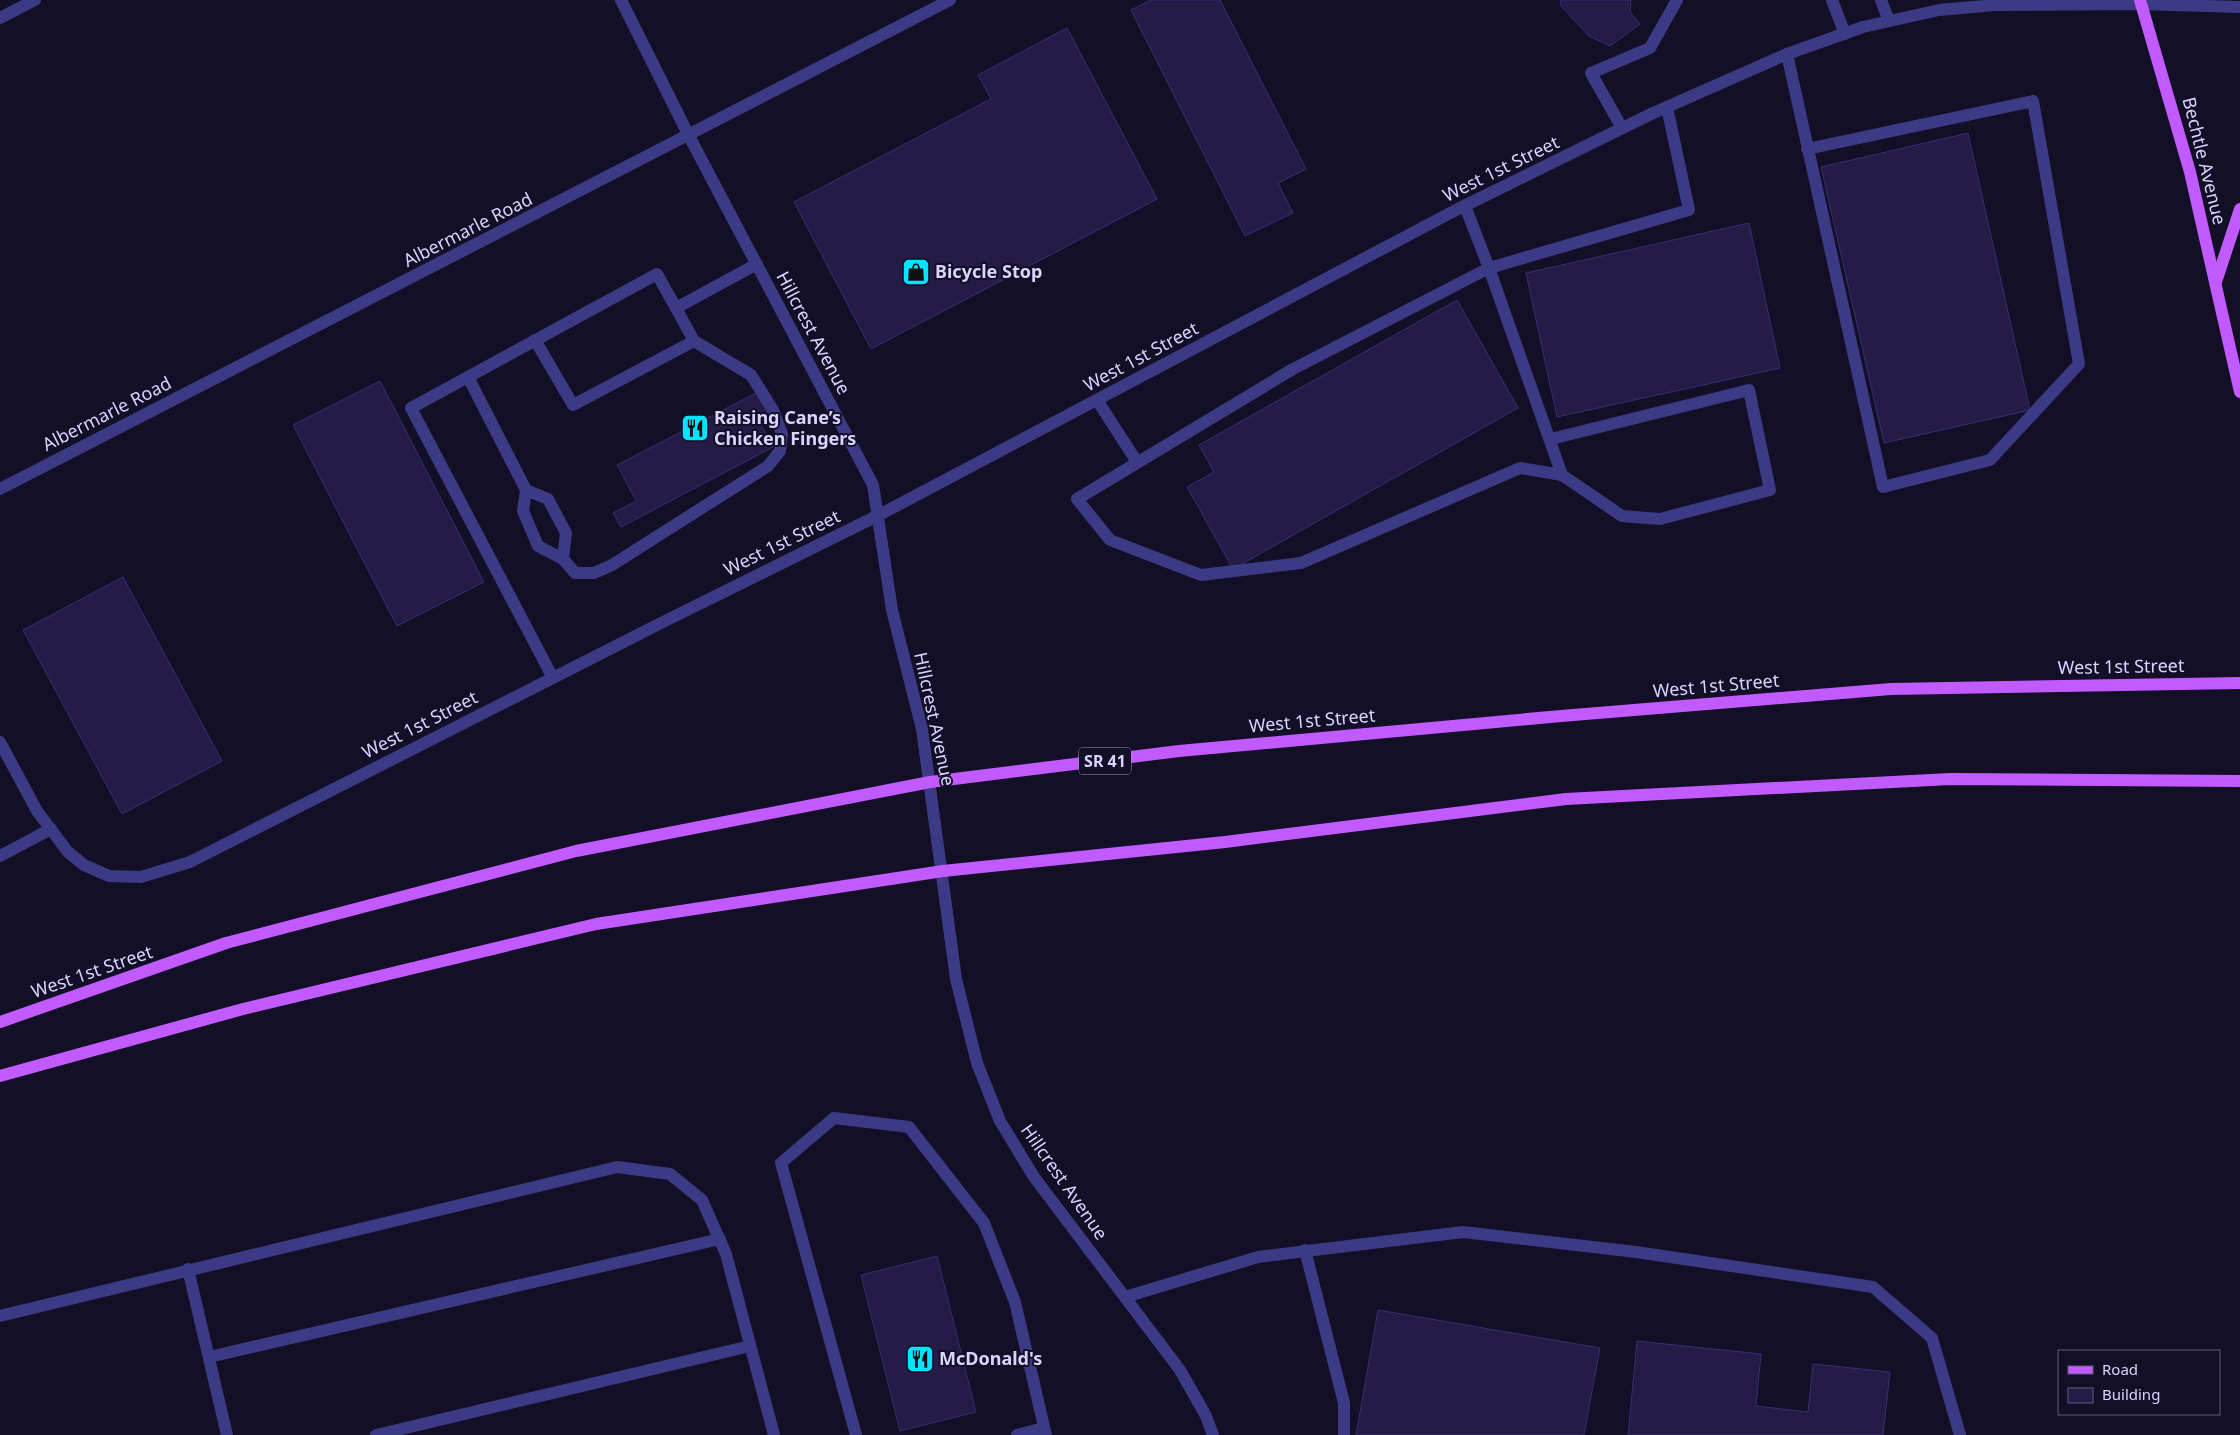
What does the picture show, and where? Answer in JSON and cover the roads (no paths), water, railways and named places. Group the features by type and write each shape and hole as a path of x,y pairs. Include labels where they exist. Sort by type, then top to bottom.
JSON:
{"main road":[{"name":"Bechtle Avenue","path":"2141,2 2190,172 2240,392"},
{"path":"2216,282 2240,209"},
{"name":"West 1st Street","path":"0,1022 226,943 576,851 930,782 1179,752 1570,715 1891,689 2240,682"},
{"path":"0,1076 243,1010 596,924 943,870 1235,840 1566,798 1950,779 2240,781"}],"street":[{"path":"0,18 36,0"},
{"name":"Hillcrest Avenue","path":"621,0 689,136 873,485 892,610 922,729 943,870 956,979 977,1063 1000,1121 1034,1177 1180,1370 1206,1416 1213,1435"},
{"name":"Albermarle Road","path":"0,489 950,0"},
{"path":"1622,128 1591,73 1650,48 1676,0"},
{"path":"1832,0 1845,34"},
{"path":"1881,0 1889,21"},
{"name":"West 1st Street","path":"0,742 37,811 68,852 84,865 109,876 141,878 190,862 879,515 1465,206 1622,128 1787,54 1935,5 2141,2 2240,7"},
{"path":"1787,54 1807,149 1883,487 1990,460 2079,364 2033,101 1807,149"},
{"path":"1551,439 1749,390 1770,490 1660,519 1632,517 1622,516 1562,475 1520,468 1301,563 1200,575 1110,540 1077,498 1293,369 1489,268 1689,210 1667,107"},
{"path":"1465,206 1551,439 1562,475"},
{"path":"676,308 757,264"},
{"path":"468,377 526,490 523,511 538,546 563,559 575,573 594,573 612,565 768,466 780,451 782,434 773,410 751,375 694,341 657,274 411,408 553,678"},
{"path":"535,340 573,405 694,341"},
{"path":"1097,400 1137,462"},
{"path":"526,490 548,499 566,533 563,559"},
{"path":"0,856 51,829"},
{"path":"856,1435 781,1163 834,1118 909,1127 984,1223 1015,1302 1045,1432 1017,1435"},
{"path":"0,1316 188,1269 617,1167 670,1174 702,1200 726,1254 774,1435"},
{"path":"1125,1297 1258,1257 1463,1232 1636,1252 1873,1287 1932,1338 1960,1435"},
{"path":"209,1358 720,1239"},
{"path":"1305,1250 1344,1403 1344,1435"},
{"path":"188,1269 228,1435"},
{"path":"376,1435 750,1346"}],"place":[{"name":"Bicycle Stop","path":"916,272"},
{"name":"Raising Cane’s Chicken Fingers","path":"695,428"},
{"name":"McDonald's","path":"920,1359"}]}
